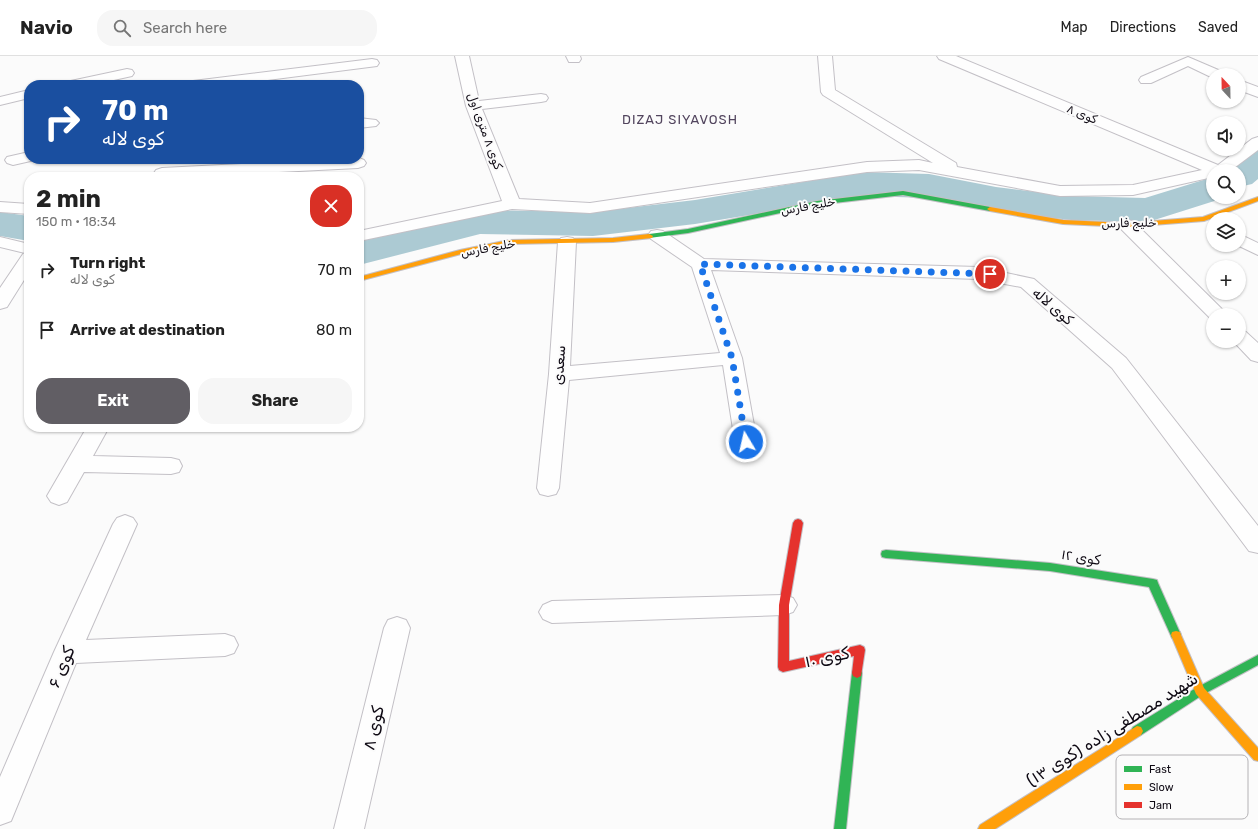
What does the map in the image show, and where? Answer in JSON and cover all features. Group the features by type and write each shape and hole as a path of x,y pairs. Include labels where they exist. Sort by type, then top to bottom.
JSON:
{"street":[{"name":"کوی ۸ متری اول","path":"462,56 473,106 512,204"},
{"path":"825,56 828,92 961,173"},
{"name":"کوی ۸","path":"944,56 1206,166"},
{"path":"1146,80 1188,61 1206,69"},
{"path":"234,80 372,63"},
{"path":"95,80 128,73"},
{"path":"1246,87 1258,93"},
{"path":"0,101 24,95"},
{"path":"473,106 541,98"},
{"path":"1228,164 1258,142"},
{"path":"13,160 24,158"},
{"path":"161,170 330,164"},
{"path":"364,235 512,204 590,208 866,167 919,166 1060,191 1133,190 1206,174"},
{"name":"خلیج فارس","path":"364,278 460,252 509,242 613,240 657,235 688,231 817,203 903,193 1063,222 1127,225 1206,222"},
{"name":"خلیج فارس","path":"1230,212 1258,199"},
{"path":"0,206 24,208"},
{"path":"1127,225 1211,308"},
{"path":"657,235 700,264 732,358 746,442"},
{"path":"0,242 24,248"},
{"name":"سعدی","path":"548,488 559,374 567,242"},
{"path":"1246,243 1258,250"},
{"name":"کوی لاله","path":"700,264 978,273 1027,283 1119,363 1258,544"},
{"path":"0,303 24,266"},
{"path":"1246,343 1258,355"},
{"path":"559,374 732,358"},
{"path":"59,496 95,432"},
{"path":"77,464 171,466"},
{"name":"کوی ۱۰","path":"798,523 784,605 783,666 860,650 840,829"},
{"name":"کوی ۶","path":"0,811 67,652 125,524"},
{"name":"کوی ۱۲","path":"886,554 1050,567 1153,583 1200,691"},
{"path":"552,612 784,605"},
{"name":"کوی ۸","path":"349,829 397,628"},
{"path":"67,652 225,645"},
{"name":"(کوی ۱۳) شهید مصطفی زاده","path":"984,829 1200,691 1258,660"},
{"path":"1200,691 1258,756"}],"waterway":[{"path":"1246,170 1258,160"},
{"path":"364,251 405,239 480,222 593,224 695,212 863,184 929,186 996,199 1071,208 1148,210 1206,191"},
{"path":"0,224 24,227"}],"traffic: fast":[{"path":"649,236 688,231 817,203 903,193 990,209"},
{"path":"886,554 1050,567 1153,583 1176,635"},
{"path":"1137,731 1200,691 1258,660"},
{"path":"840,829 857,673"}],"traffic: slow":[{"path":"990,209 1063,222 1127,225 1204,219 1258,199"},
{"path":"364,278 460,252 509,242 613,240 649,236"},
{"path":"1176,635 1200,691 1258,756"},
{"path":"984,829 1137,731"}],"traffic: jam":[{"path":"798,523 784,605 783,667 860,650 857,673"}],"district":[{"name":"DIZAJ SIYAVOSH","path":"680,119"}],"route":[{"path":"746,442 732,358 700,264 990,274"}]}
